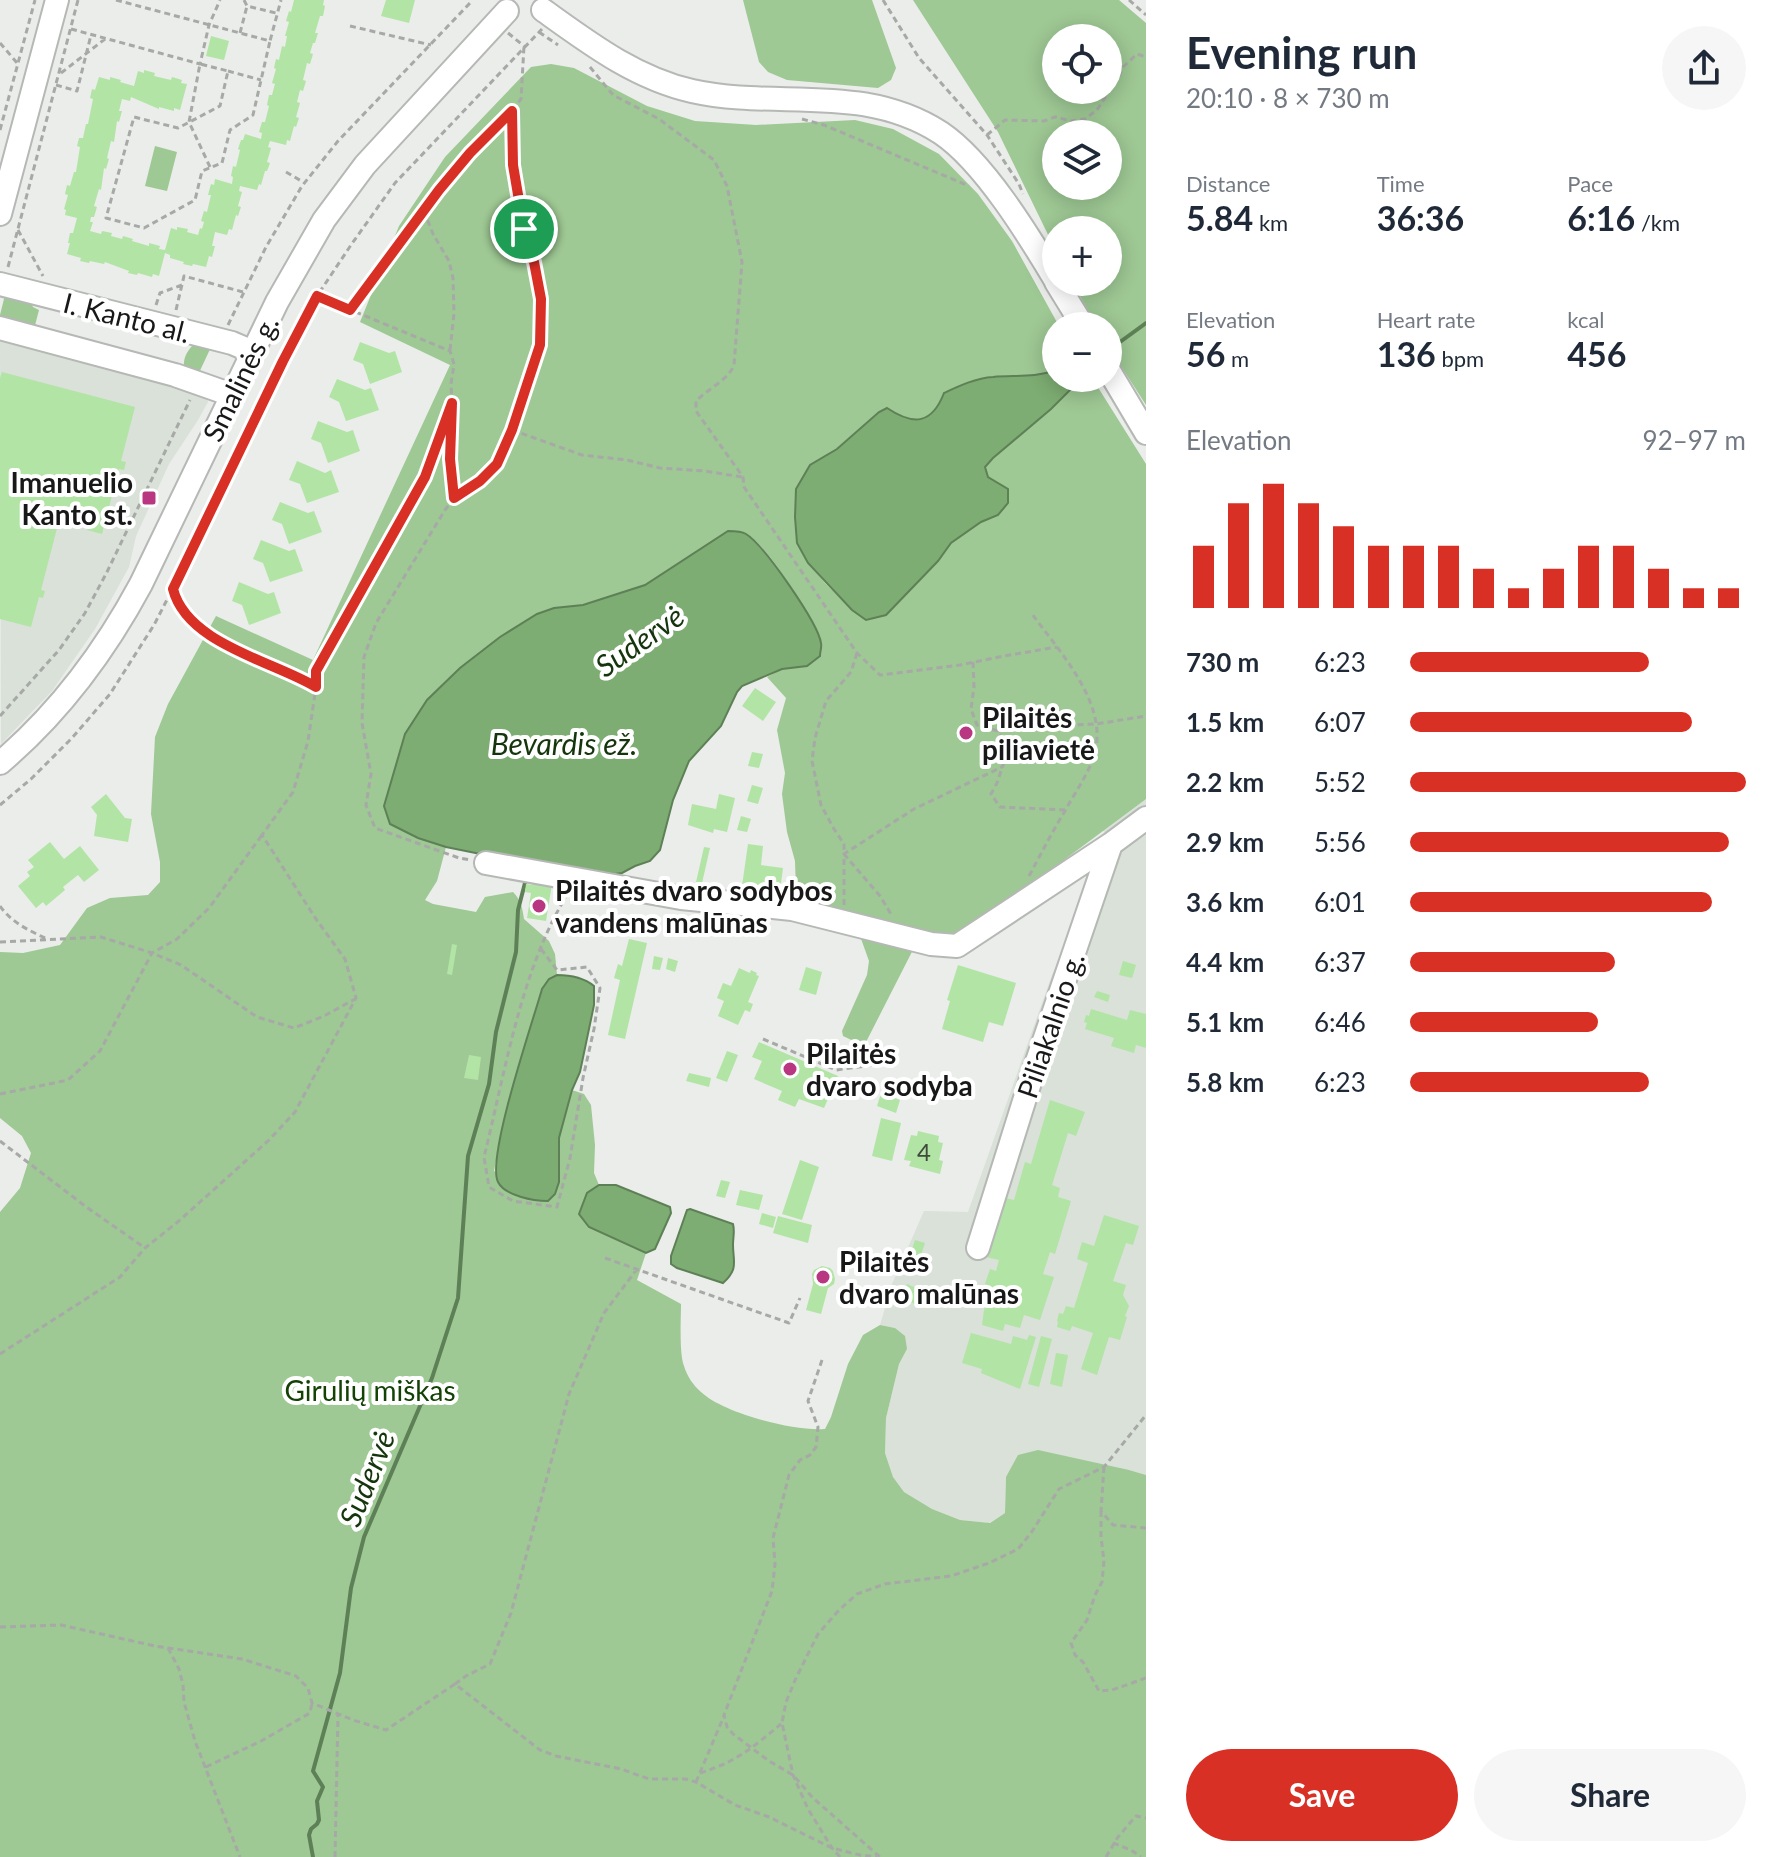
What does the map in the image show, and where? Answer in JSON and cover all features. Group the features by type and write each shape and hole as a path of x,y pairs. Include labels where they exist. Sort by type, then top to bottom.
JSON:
{"street":[{"path":"0,214 57,0"},
{"path":"504,5 514,15 530,17 546,5 606,55 676,86 720,96 847,101 905,115 959,147 1019,223 1042,260"},
{"name":"Smalinės g.","path":"0,763 46,720 110,639 141,584 253,352 324,220 365,165 504,5"},
{"name":"I. Kanto al.","path":"2,285 232,343 253,352"},
{"name":"I. Kanto al.","path":"0,328 175,375 232,395"},
{"path":"1122,392 1146,433"},
{"path":"486,863 681,898 792,909 931,944 957,946 1146,818"},
{"name":"Piliakalnio g.","path":"978,1248 1059,994 1111,844"}],"path":[{"path":"0,130 35,0"},
{"path":"2,285 78,0"},
{"path":"116,0 270,41"},
{"path":"210,167 189,122 209,25 220,0"},
{"path":"240,33 247,6 244,0"},
{"path":"228,71 220,106 178,128 134,117 106,218 144,228 195,200 202,171 222,163 230,130 253,115 281,0"},
{"path":"883,0 919,58 987,135 1019,184 1027,203 1019,223"},
{"path":"1129,0 1146,15"},
{"path":"247,6 277,13"},
{"path":"350,26 431,45"},
{"path":"71,29 261,80"},
{"path":"539,32 559,46"},
{"path":"56,85 77,91 91,35"},
{"path":"59,74 105,39"},
{"path":"0,43 18,64"},
{"path":"0,805 72,738 110,694 154,625 317,296 395,183 524,46 521,99 439,190 350,310"},
{"path":"987,135 1005,120 1085,119 1097,110 1123,67 1137,54 1146,57"},
{"path":"601,72 590,67 613,95 659,119 714,160 727,186 742,262 734,365 731,374 696,401 696,411 743,477 744,487 857,653 880,675 1057,647"},
{"path":"459,858 375,828 366,805 371,774 362,723 364,657 376,623 445,510 454,498 480,481 497,464 512,430 540,345 541,299 534,262 527,248 513,165 512,111"},
{"path":"801,119 824,125 967,185 976,192"},
{"path":"286,172 305,183"},
{"path":"424,211 449,261 453,278 454,314 450,351 454,364 450,459 454,498"},
{"path":"18,230 44,278"},
{"path":"171,328 184,276 243,292"},
{"path":"156,306 160,293 182,285"},
{"path":"317,296 450,351"},
{"path":"0,1094 68,1080 100,1051 152,953 177,939 209,908 293,792 308,741 316,671 425,477 452,403"},
{"path":"512,430 582,455 743,477"},
{"path":"173,589 177,605 220,642 316,687"},
{"path":"1024,886 1084,778 1097,737 1091,706 1081,683 1032,614"},
{"path":"845,922 844,844 821,805 812,761 826,701 851,672 857,653"},
{"path":"973,662 971,709 977,725 998,731 1096,724 1146,716"},
{"path":"998,731 1008,750 991,794 1000,807 1065,810"},
{"path":"844,854 914,809 1002,767"},
{"path":"0,1354 120,1277 145,1248 269,1140 295,1112 356,998 345,959 262,835"},
{"path":"844,854 880,896 902,936"},
{"path":"541,949 557,970 587,967 600,988 570,1158 557,1207 513,1201 489,1187 484,1157 528,980 541,949 566,895 577,897"},
{"path":"0,906 17,924 46,939"},
{"path":"0,942 101,937 181,965 257,1017 294,1028 356,998"},
{"path":"763,1039 836,1070 881,1064"},
{"path":"0,1141 145,1248"},
{"path":"605,1258 789,1323 800,1298"},
{"path":"312,1703 386,1730 466,1676 490,1664 511,1613 569,1394 604,1313 637,1269"},
{"path":"696,1782 772,1591 775,1564 773,1538 789,1475 800,1460 810,1455 816,1447 818,1427 808,1401 822,1360"},
{"path":"840,1857 808,1809 793,1775 782,1723 786,1702 818,1634 857,1594 885,1584 951,1576 1018,1549 1059,1489 1104,1467 1146,1415"},
{"path":"1104,1467 1102,1582 1087,1620 1071,1643 1075,1655 1083,1662 1099,1691 1112,1690 1146,1678"},
{"path":"1101,1511 1113,1525 1146,1528"},
{"path":"0,1627 61,1625 168,1648 242,1659 296,1676 308,1688 312,1703 310,1713 206,1767"},
{"path":"168,1648 179,1669 195,1741 240,1857"},
{"path":"455,1684 540,1750 621,1769 649,1779 696,1782 735,1805 769,1817 832,1848 878,1857"},
{"path":"335,1857 336,1713"},
{"path":"724,1715 727,1727 733,1734 793,1775 813,1798 878,1857"},
{"path":"700,1773 723,1766 753,1748 782,1723"},
{"path":"1106,1857 1113,1843 1136,1816 1146,1818"},
{"path":"1113,1843 1141,1857"}],"shaded area":[{"path":"0,337 189,387 207,397 208,402 169,464 136,536 129,567 95,629 52,691 1,744"},
{"path":"1146,799 1146,1475 1129,1470 1006,1477 1005,1513 989,1523 960,1520 932,1509 904,1492 893,1477 885,1453 886,1418 899,1364 907,1349 895,1328 880,1325 892,1284 924,1211 968,1212 1052,975 1111,838 1102,830"}],"green space":[{"path":"743,0 872,0 896,68 891,80 878,88 787,80 768,72 759,62"},
{"path":"913,0 1119,0 1146,23 1146,405 1122,368 1122,312 1089,312 1080,296 1122,296 1122,216 1042,216 1042,222 998,132"},
{"name":"Girulių miškas","path":"551,64 574,68 647,106 695,121 756,125 855,120 893,129 939,154 978,194 1012,241 1051,312 1042,312 1042,375 990,377 944,393 934,411 921,419 906,418 887,408 837,449 810,465 796,490 797,543 808,563 852,610 886,615 938,561 951,543 981,522 998,515 1008,489 988,477 985,467 1068,392 1101,392 1146,464 1146,799 962,936 920,936 865,1044 843,1036 842,1031 867,975 869,961 854,919 805,903 796,890 795,861 782,794 785,773 777,730 786,698 767,677 782,669 807,666 821,642 778,568 757,542 745,534 728,531 645,585 583,605 554,608 500,637 460,668 427,700 418,838 446,847 437,881 425,900 476,912 485,897 513,892 521,904 524,919 549,941 555,954 557,975 549,979 542,989 507,1106 494,1171 548,1201 559,1180 560,1134 572,1090 584,1094 591,1105 594,1173 599,1185 587,1193 589,1227 646,1253 637,1280 681,1304 682,1360 689,1377 701,1392 725,1407 760,1420 825,1429 848,1364 863,1335 880,1325 895,1328 905,1336 907,1349 899,1364 886,1418 885,1453 893,1477 904,1492 932,1509 960,1520 990,1523 1005,1513 1006,1477 1018,1455 1038,1450 1146,1475 1146,1857 0,1857 0,1212 20,1188 31,1153 22,1136 0,1118 0,952 23,953 60,945 87,908 110,898 148,895 160,882 160,862 151,814 155,737 168,704 216,616 313,660 450,365 360,322 399,226 445,157 531,67"},
{"path":"155,146 177,152 167,191 145,186"},
{"path":"6,291 39,310 33,333 0,324"},
{"path":"194,344 212,345 197,377 184,368 186,355"}],"water":[{"path":"1042,374 1042,392 1068,392 985,467 988,477 1008,489 1008,503 998,515 981,522 951,543 938,561 886,615 866,620 852,610 808,563 797,543 796,489 810,465 837,449 887,408 906,418 921,419 934,411 944,393 968,383 987,378"},
{"name":"Bevardis ež.","path":"728,531 746,534 777,568 818,633 820,656 807,666 782,669 742,686 737,692 721,726 689,761 673,800 660,850 650,861 615,874 547,863 530,864 446,847 390,824 384,806 405,734 427,700 460,668 500,637 537,614 554,608 583,605 645,585"},
{"path":"557,975 577,977 594,986 594,1005 580,1072 559,1138 559,1182 555,1194 548,1201 542,1201 507,1191 498,1182 496,1168 504,1119 542,989 549,979"},
{"path":"599,1185 616,1185 670,1207 671,1213 655,1249 646,1253 589,1227 579,1214 587,1193"},
{"path":"687,1210 733,1224 734,1265 723,1283 671,1264 671,1256"}],"building":[{"path":"294,0 324,0 325,6 315,33 318,33 310,53 313,54 310,64 307,63 303,80 306,81 297,102 300,103 296,117 299,118 286,145 270,141 267,162 270,163 257,190 240,186 238,216 227,235 215,232 212,246 215,246 206,267 183,264 165,253 159,276 153,274 152,277 128,273 105,262 80,261 81,258 67,254 70,233 73,233 77,218 65,215 68,195 65,194 76,172 80,147 77,146 88,124 92,89 95,90 99,77 110,80 110,77 134,86 138,71 144,73 144,70 155,73 154,76 171,80 172,77 187,84 180,110 159,109 131,97 130,101 122,99 114,142 111,141 101,190 94,206 97,207 90,222 93,222 90,231 112,233 111,236 122,239 123,236 165,250 171,228 188,229 187,232 198,235 204,222 201,221 204,211 207,212 211,184 214,185 215,179 232,184 233,166 236,167 238,149 245,134 261,139 262,133 259,132 262,122 265,122 269,95 272,95 275,84 272,83 276,59 279,60 282,46 285,47 289,22 286,21"},
{"path":"386,0 415,0 409,23 381,16"},
{"path":"211,36 229,41 224,60 206,56"},
{"path":"360,342 389,353 395,351 402,372 370,384 363,364 353,360"},
{"path":"2,372 135,407 121,461 126,462 124,470 119,469 102,534 87,530 90,520 61,513 41,590 45,591 43,598 39,597 31,627 0,619"},
{"path":"337,379 365,390 371,388 379,410 346,421 339,402 329,397"},
{"path":"318,421 347,432 353,430 360,451 328,463 321,443 311,439"},
{"path":"297,461 325,473 331,470 339,492 307,503 300,484 289,480"},
{"path":"280,502 308,513 314,511 322,532 289,544 282,524 272,520"},
{"path":"261,540 289,551 295,549 303,571 270,582 263,563 253,559"},
{"path":"239,582 268,594 274,592 281,613 249,625 242,605 232,601"},
{"path":"755,688 776,702 763,721 742,706"},
{"path":"752,752 763,754 759,768 748,766"},
{"path":"752,785 763,788 758,804 747,801"},
{"path":"106,794 125,818 132,819 128,842 94,836 97,815 91,807"},
{"path":"719,794 735,798 727,832 714,829 713,833 688,825 692,804 716,809"},
{"path":"741,816 751,819 747,832 737,830"},
{"path":"50,842 64,859 80,846 99,870 84,882 78,875 46,906 43,902 36,908 18,886 30,876 27,872 34,867 28,860"},
{"path":"748,844 763,846 761,865 783,868 779,898 749,901 750,894 741,893"},
{"path":"704,847 710,848 700,892 694,891"},
{"name":"Pilaitės dvaro sodybos vandens malūnas","path":"533,881 552,884 546,921 527,918 531,893 525,892 526,884 532,885"},
{"path":"629,939 647,943 625,1039 608,1035 620,980 614,978 618,964 622,966"},
{"path":"452,944 457,945 452,975 447,974"},
{"path":"654,956 663,958 660,970 652,969"},
{"path":"668,958 678,961 675,972 666,969"},
{"path":"1123,961 1136,965 1132,978 1119,975"},
{"path":"958,965 1016,983 1003,1026 989,1022 983,1042 942,1029"},
{"path":"806,967 822,972 816,995 799,990"},
{"path":"739,968 750,973 751,970 759,976 748,1002 753,1004 750,1012 745,1010 738,1025 718,1016 724,1001 717,998 723,983 731,986"},
{"path":"1097,991 1110,995 1108,1002 1094,997"},
{"path":"1091,1009 1127,1020 1130,1010 1146,1014 1146,1048 1136,1045 1134,1053 1111,1046 1114,1038 1085,1029 1086,1015 1089,1016"},
{"name":"Pilaitės dvaro sodyba","path":"759,1042 838,1076 824,1108 799,1099 795,1107 778,1100 782,1091 754,1079 762,1061 752,1057"},
{"path":"727,1051 738,1055 727,1082 716,1078"},
{"path":"469,1055 481,1057 478,1080 464,1078"},
{"path":"689,1073 711,1078 709,1087 686,1081"},
{"path":"883,1087 889,1089 887,1095 900,1100 896,1113 877,1106"},
{"path":"1050,1100 1085,1112 1076,1136 1068,1133 1052,1185 1060,1188 1058,1197 1071,1201 1055,1254 1050,1252 1043,1274 1054,1277 1040,1320 1024,1315 1020,1328 1005,1324 1003,1331 982,1325 991,1286 985,1284 990,1269 996,1271 999,1260 986,1257 1002,1197 1014,1200 1025,1162 1031,1164"},
{"path":"881,1118 901,1123 892,1161 872,1156"},
{"path":"918,1131 939,1136 938,1142 943,1143 940,1174 909,1166 911,1161 904,1160 911,1135 917,1136"},
{"path":"800,1160 819,1167 802,1220 782,1214"},
{"path":"721,1180 730,1182 725,1198 716,1196"},
{"path":"740,1190 763,1195 759,1210 736,1205"},
{"path":"762,1213 776,1217 773,1228 759,1224"},
{"path":"1104,1215 1139,1226 1133,1245 1126,1243 1113,1281 1126,1285 1123,1295 1129,1306 1127,1317 1120,1340 1109,1337 1097,1375 1081,1369 1093,1333 1072,1326 1070,1331 1057,1327 1057,1321 1059,1313 1063,1314 1066,1306 1074,1308 1088,1263 1077,1259 1082,1242 1094,1246"},
{"path":"778,1216 812,1225 808,1243 773,1233"},
{"path":"915,1240 925,1243 919,1261 909,1258"},
{"path":"822,1266 833,1271 835,1279 828,1288 821,1314 806,1310 813,1284 812,1274"},
{"path":"907,1284 927,1293 924,1301 920,1299 917,1305 901,1298"},
{"path":"971,1333 1011,1344 1013,1336 1027,1340 1029,1335 1036,1337 1020,1389 981,1373 982,1369 962,1363"},
{"path":"1041,1336 1052,1339 1039,1387 1028,1384"},
{"path":"1056,1353 1068,1355 1062,1387 1050,1384"}],"waterway":[{"name":"Sudervė","path":"1122,341 1146,323"},
{"name":"Sudervė","path":"313,1857 309,1835 319,1820 317,1801 323,1787 313,1771 340,1673 351,1588 364,1537 432,1378 458,1298 468,1156 489,1084 496,1032 516,952 518,910 526,879"}],"place":[{"name":"Imanuelio Kanto st.","path":"149,498"},
{"name":"Pilaitės piliavietė","path":"966,733"},
{"name":"Pilaitės dvaro sodybos vandens malūnas","path":"539,906"},
{"name":"Pilaitės dvaro sodyba","path":"790,1069"},
{"name":"Pilaitės dvaro malūnas","path":"823,1277"}],"route":[{"path":"512,111 513,165 524,229 541,299 542,328 540,345 512,430 497,464 480,481 454,498 450,459 452,403 425,477 316,671 316,687 220,642 197,625 177,605 173,589 317,296 350,310 439,190 512,111"}]}
